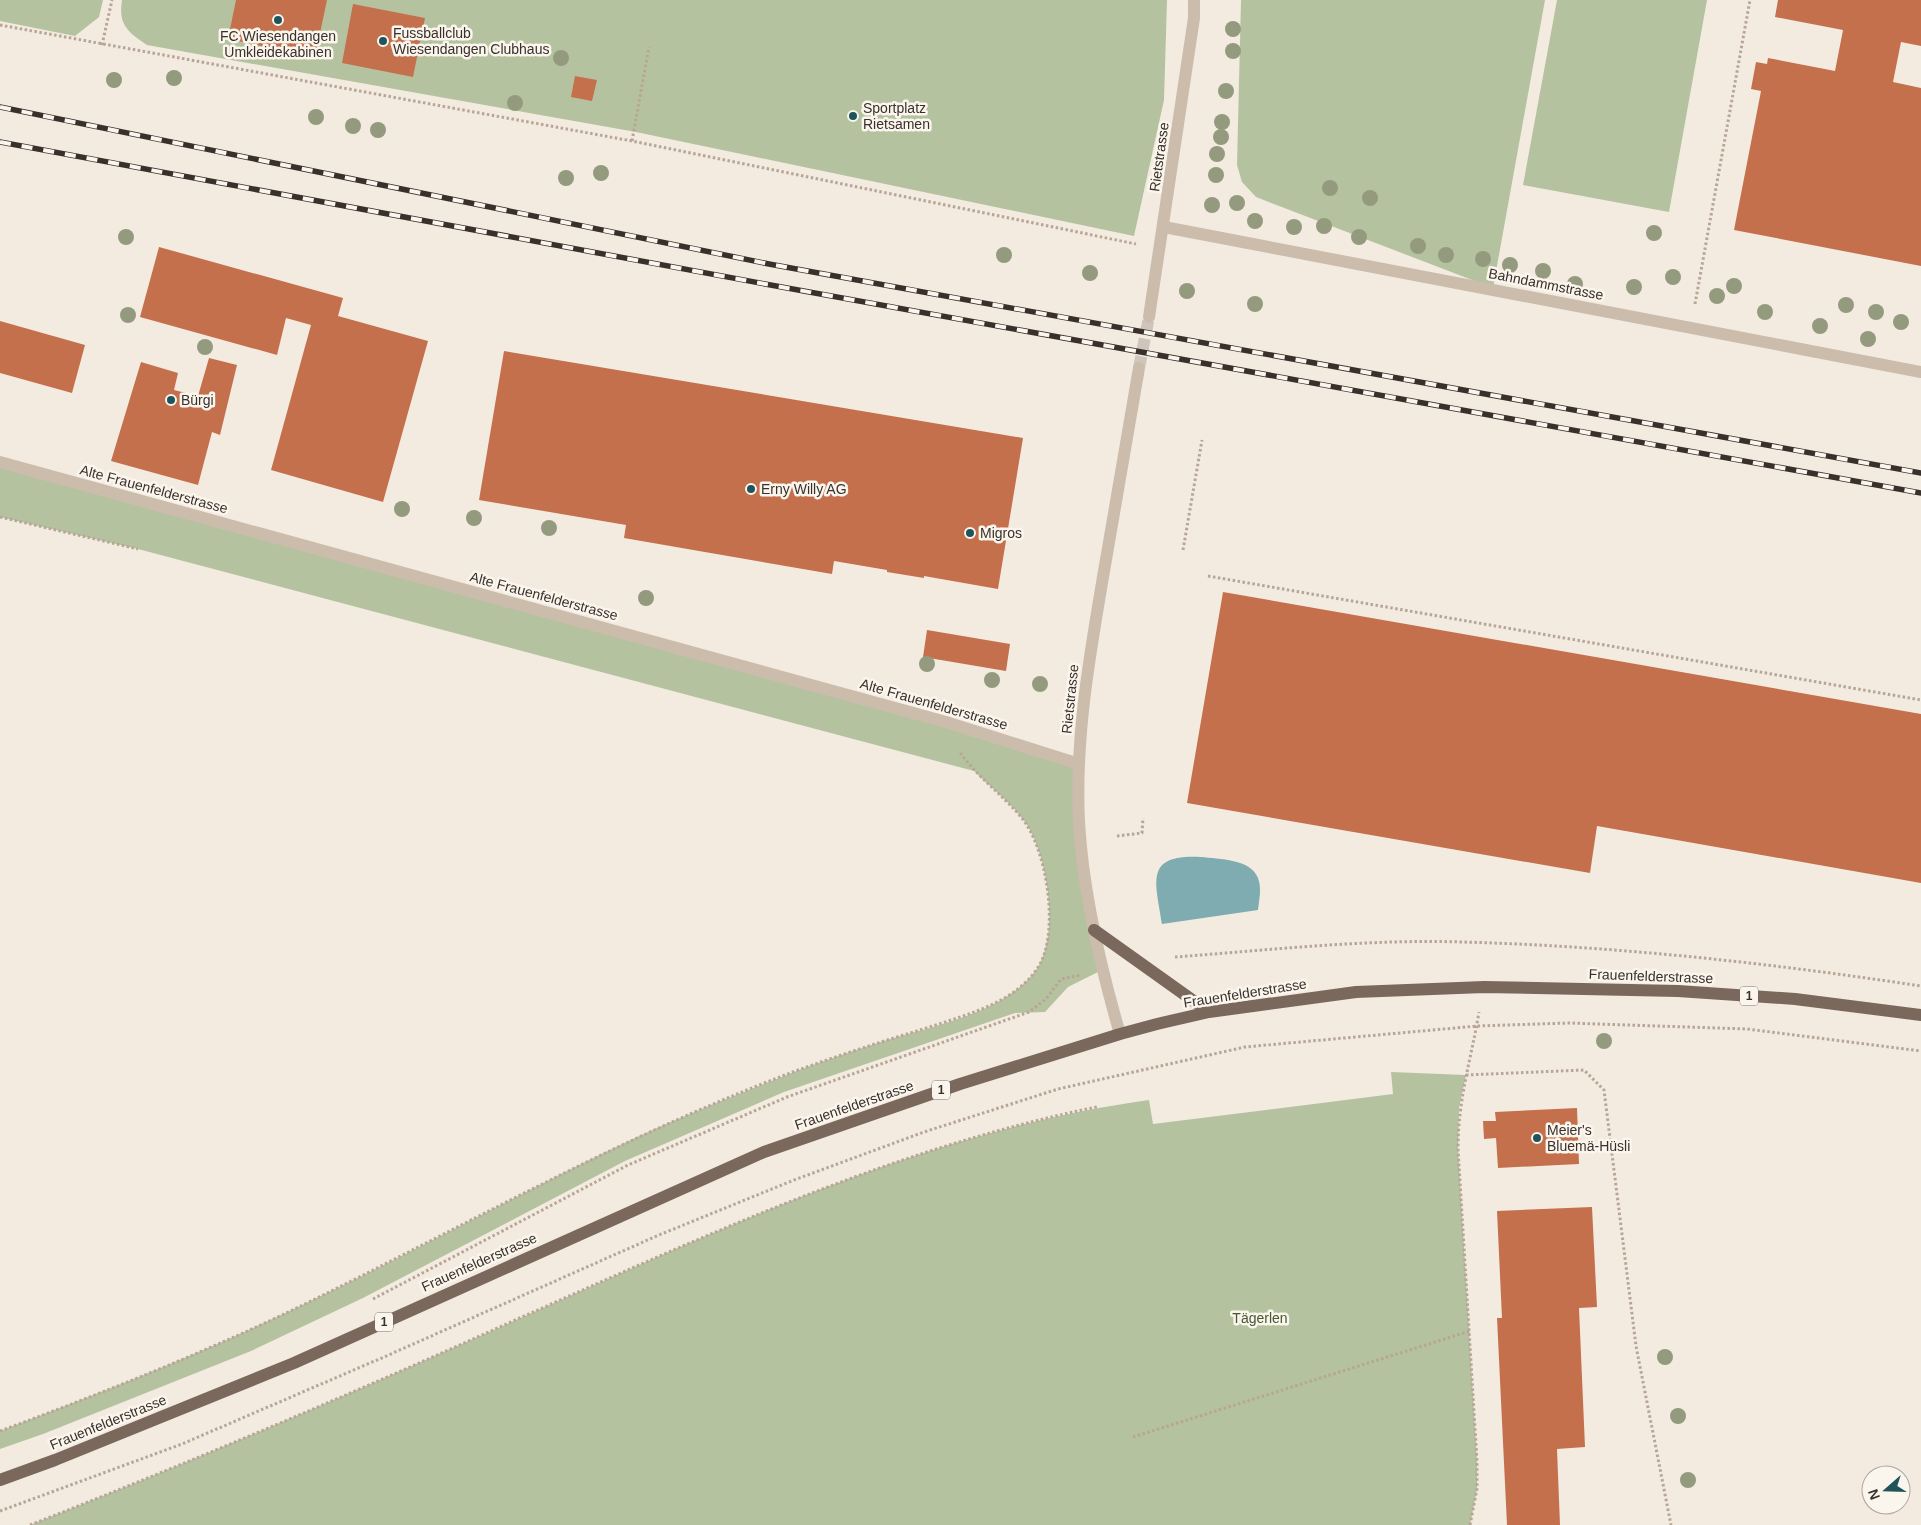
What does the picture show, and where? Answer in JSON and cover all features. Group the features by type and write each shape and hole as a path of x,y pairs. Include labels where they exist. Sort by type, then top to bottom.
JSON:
{"main road":[{"path":"1094,930 1210,1012"},
{"name":"Frauenfelderstrasse","path":"0,1480 55,1460 294,1363 764,1152 960,1084 1120,1034 1210,1012 1369,991 1484,987 1678,991 1795,999 1921,1015"}],"street":[{"name":"Rietstrasse","path":"1149,317 1161,248 1194,18 1194,0"},
{"name":"Bahndammstrasse","path":"1164,227 1921,372"},
{"name":"Rietstrasse","path":"1120,1034 1094,930 1080,841 1079,764 1084,687 1139,368"},
{"name":"Alte Frauenfelderstrasse","path":"0,462 946,722 1079,764"}],"path":[{"path":"102,45 112,0"},
{"path":"1692,327 1750,0"},
{"path":"0,25 632,140 1161,248"},
{"path":"632,140 649,48"},
{"path":"1184,550 1202,440"},
{"path":"0,517 138,550"},
{"path":"1208,576 1921,700"},
{"path":"0,1431 139,1377 281,1315 668,1123 782,1076 986,1007 1018,988 1037,968 1047,946 1049,934 1045,880 1038,848 1021,818 964,759 946,722"},
{"path":"1117,836 1142,833 1143,818"},
{"path":"1172,957 1360,942 1462,942 1631,953 1798,968 1921,986"},
{"path":"369,1301 628,1165 787,1097 1029,1012 1046,999 1063,979"},
{"path":"0,1511 182,1444 384,1357 658,1235 794,1180 924,1132 1058,1089 1245,1047 1477,1026 1569,1023 1747,1029 1921,1051"},
{"path":"1470,1525 1477,1489 1478,1461 1458,1149 1459,1108 1477,1026"},
{"path":"1466,1075 1584,1070 1604,1090 1636,1346 1671,1525"},
{"path":"30,1525 314,1410 641,1264 783,1205 924,1154 1060,1115 1097,1107"},
{"path":"1133,1437 1470,1332"}],"green space":[{"path":"0,0 103,0 99,17 75,36 0,21"},
{"name":"Sportplatz Rietsamen","path":"122,0 1167,0 1164,100 1134,236 636,132 147,45 130,32 123,22"},
{"path":"1241,0 1545,0 1493,288 1256,197 1242,182 1237,165"},
{"path":"1557,0 1707,0 1669,212 1523,185"},
{"path":"0,462 1079,764 1078,795 1102,970 1068,987 1045,1012 1015,1013 784,1092 625,1161 363,1298 251,1351 43,1434 0,1449 0,1431 141,1376 245,1332 362,1276 650,1131 801,1069 966,1016 987,1007 1023,985 1036,970 1048,938 1049,918 1048,897 1041,857 1027,825 1016,811 974,771 138,549 0,517"},
{"name":"Tägerlen","path":"1391,1072 1466,1075 1459,1108 1458,1149 1477,1461 1477,1489 1470,1525 30,1525 279,1424 753,1216 908,1158 987,1134 1068,1114 1149,1100 1153,1124 1393,1094"}],"water":[{"path":"1182,857 1234,861 1249,867 1258,878 1260,886 1258,910 1162,924 1157,895 1157,874 1162,866 1170,860"}],"building":[{"name":"FC Wiesendangen Umkleidekabinen","path":"236,0 327,0 315,57 228,39"},
{"path":"1778,0 1921,0 1921,46 1901,42 1893,82 1921,88 1921,266 1734,230 1761,91 1751,89 1756,62 1767,64 1768,58 1835,71 1843,30 1775,17"},
{"name":"Fussballclub Wiesendangen Clubhaus","path":"353,4 425,18 413,77 342,63"},
{"path":"575,76 597,80 592,101 571,97"},
{"path":"159,247 343,298 338,316 428,341 383,502 271,470 311,325 286,318 277,355 140,317"},
{"path":"0,321 85,345 72,393 0,373"},
{"path":"504,351 1023,438 998,589 924,576 924,578 887,572 887,570 834,561 832,574 624,538 626,525 479,500"},
{"path":"209,358 237,365 220,435 212,432 198,485 111,461 141,362 178,373 174,390 198,396"},
{"path":"1223,592 1921,714 1921,883 1597,826 1590,873 1187,803"},
{"path":"927,630 1010,644 1006,671 923,657"},
{"name":"Meier's Bluemä-Hüsli","path":"1577,1108 1579,1164 1498,1168 1496,1138 1484,1139 1483,1121 1496,1121 1495,1112"},
{"path":"1592,1207 1597,1307 1579,1308 1585,1447 1557,1449 1560,1525 1507,1525 1497,1318 1502,1318 1497,1211"}],"tunnel":[{"path":"1139,368 1149,317"}],"railway":[{"path":"0,107 769,264 1921,473"},
{"path":"0,142 765,284 1921,493"}],"place":[{"name":"FC Wiesendangen Umkleidekabinen","path":"278,20"},
{"name":"Fussballclub Wiesendangen Clubhaus","path":"383,41"},
{"name":"Sportplatz Rietsamen","path":"853,116"},
{"name":"Bürgi","path":"171,400"},
{"name":"Erny Willy AG","path":"751,489"},
{"name":"Migros","path":"970,533"},
{"name":"Meier's Bluemä-Hüsli","path":"1537,1138"}]}
